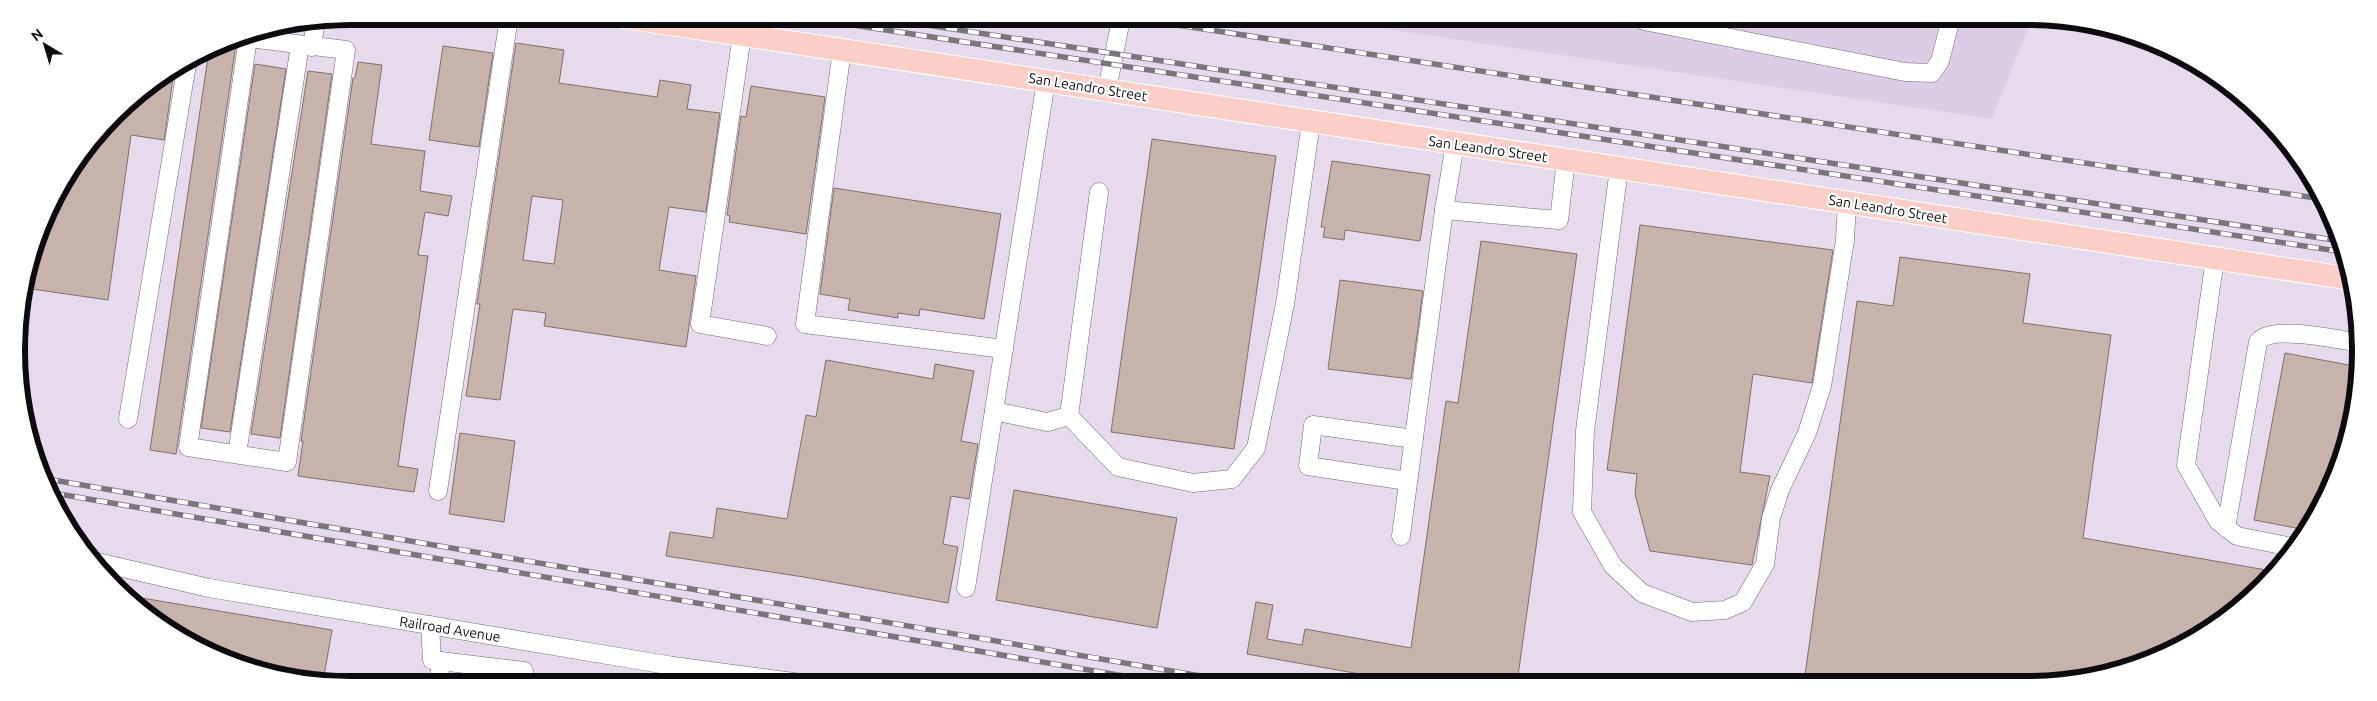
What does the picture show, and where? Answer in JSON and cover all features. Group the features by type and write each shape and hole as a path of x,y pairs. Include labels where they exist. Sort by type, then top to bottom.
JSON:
{"main road":[{"name":"San Leandro Street","path":"676,25 2344,278"}],"street":[{"path":"438,491 508,25"},
{"path":"1107,90 1119,25"},
{"path":"1664,25 1905,72 1932,73 1940,61 1949,25"},
{"path":"237,454 306,46 313,28"},
{"path":"742,35 700,324 768,336"},
{"path":"247,42 188,447 287,462 346,50 256,39"},
{"path":"842,50 805,324 1004,349"},
{"path":"128,419 186,70"},
{"path":"966,588 1046,81"},
{"path":"1069,416 1118,466 1193,483 1232,479 1256,448 1285,304 1311,122"},
{"path":"1401,536 1444,210 1455,144"},
{"path":"1444,210 1559,220 1566,160"},
{"path":"1619,168 1585,431 1582,512 1613,566 1642,593 1692,612 1725,610 1743,602 1765,564 1772,518 1780,490 1807,433 1822,386 1845,240 1847,203"},
{"path":"1069,416 1099,192"},
{"path":"2215,258 2186,466 2218,521 2226,528 2237,536 2287,546"},
{"path":"2226,528 2258,342 2262,336 2282,333 2352,342"},
{"path":"994,411 1047,422 1069,416"},
{"path":"1407,481 1308,466 1313,425 1414,439"},
{"name":"Railroad Avenue","path":"105,564 209,588 673,666 749,676"},
{"path":"430,625 432,660 524,671"},
{"path":"440,676 442,661"},
{"path":"673,666 677,676"}],"shaded area":[{"path":"1360,25 2029,25 1992,119"}],"building":[{"path":"516,43 564,50 559,83 657,97 660,80 691,85 687,109 720,113 706,212 669,207 659,270 696,276 686,347 544,326 546,313 513,309 500,400 466,396 480,304 477,304","holes":["532,196 563,200 554,264 523,260"]},
{"path":"236,46 176,454 150,450 208,59"},
{"path":"443,46 493,53 479,147 429,140"},
{"path":"358,62 382,65 371,144 425,151 420,191 452,196 448,216 425,212 418,255 428,256 398,466 418,469 414,492 298,476 303,441 301,441 353,78 355,78"},
{"path":"255,64 286,69 230,432 201,428"},
{"path":"308,71 332,74 280,438 251,434"},
{"path":"173,78 164,140 131,135 108,300 31,289 36,266 42,246 59,207 92,152 120,120 152,92"},
{"path":"751,86 825,97 806,234 729,222 730,216 727,215 741,116 746,117"},
{"path":"1152,139 1276,156 1234,449 1111,432"},
{"path":"1332,161 1430,175 1420,241 1345,230 1344,240 1323,237 1325,227 1321,227"},
{"path":"834,188 1001,214 984,319 920,309 919,316 898,313 898,318 848,310 850,299 820,294"},
{"path":"1640,225 1833,250 1812,383 1753,374 1740,472 1770,476 1752,565 1650,551 1635,494 1637,474 1607,470"},
{"path":"1481,241 1577,254 1518,676 1371,676 1247,654 1256,602 1273,605 1267,639 1302,645 1305,629 1411,648 1446,401 1458,403"},
{"path":"1900,257 2030,274 2023,323 2111,335 2083,538 2267,570 2225,609 2189,632 2131,659 2090,670 2026,676 1805,676 1857,301 1893,306"},
{"path":"1340,280 1423,291 1411,379 1328,369"},
{"path":"2285,353 2351,366 2346,414 2335,455 2318,494 2298,529 2254,520"},
{"path":"826,360 933,379 935,364 974,371 961,441 978,444 969,499 951,496 943,544 958,547 948,603 804,577 666,556 670,532 713,538 717,508 787,519 806,415 816,417"},
{"path":"460,433 515,441 504,522 449,514"},
{"path":"1014,490 1177,518 1157,628 996,600"},
{"path":"139,598 332,630 324,675 287,670 246,659 207,642 170,621"}],"railway":[{"path":"853,25 2336,251"},
{"path":"927,25 2332,240"},
{"path":"1177,25 2313,198"},
{"path":"52,480 1201,676"},
{"path":"59,494 1124,676"}]}
